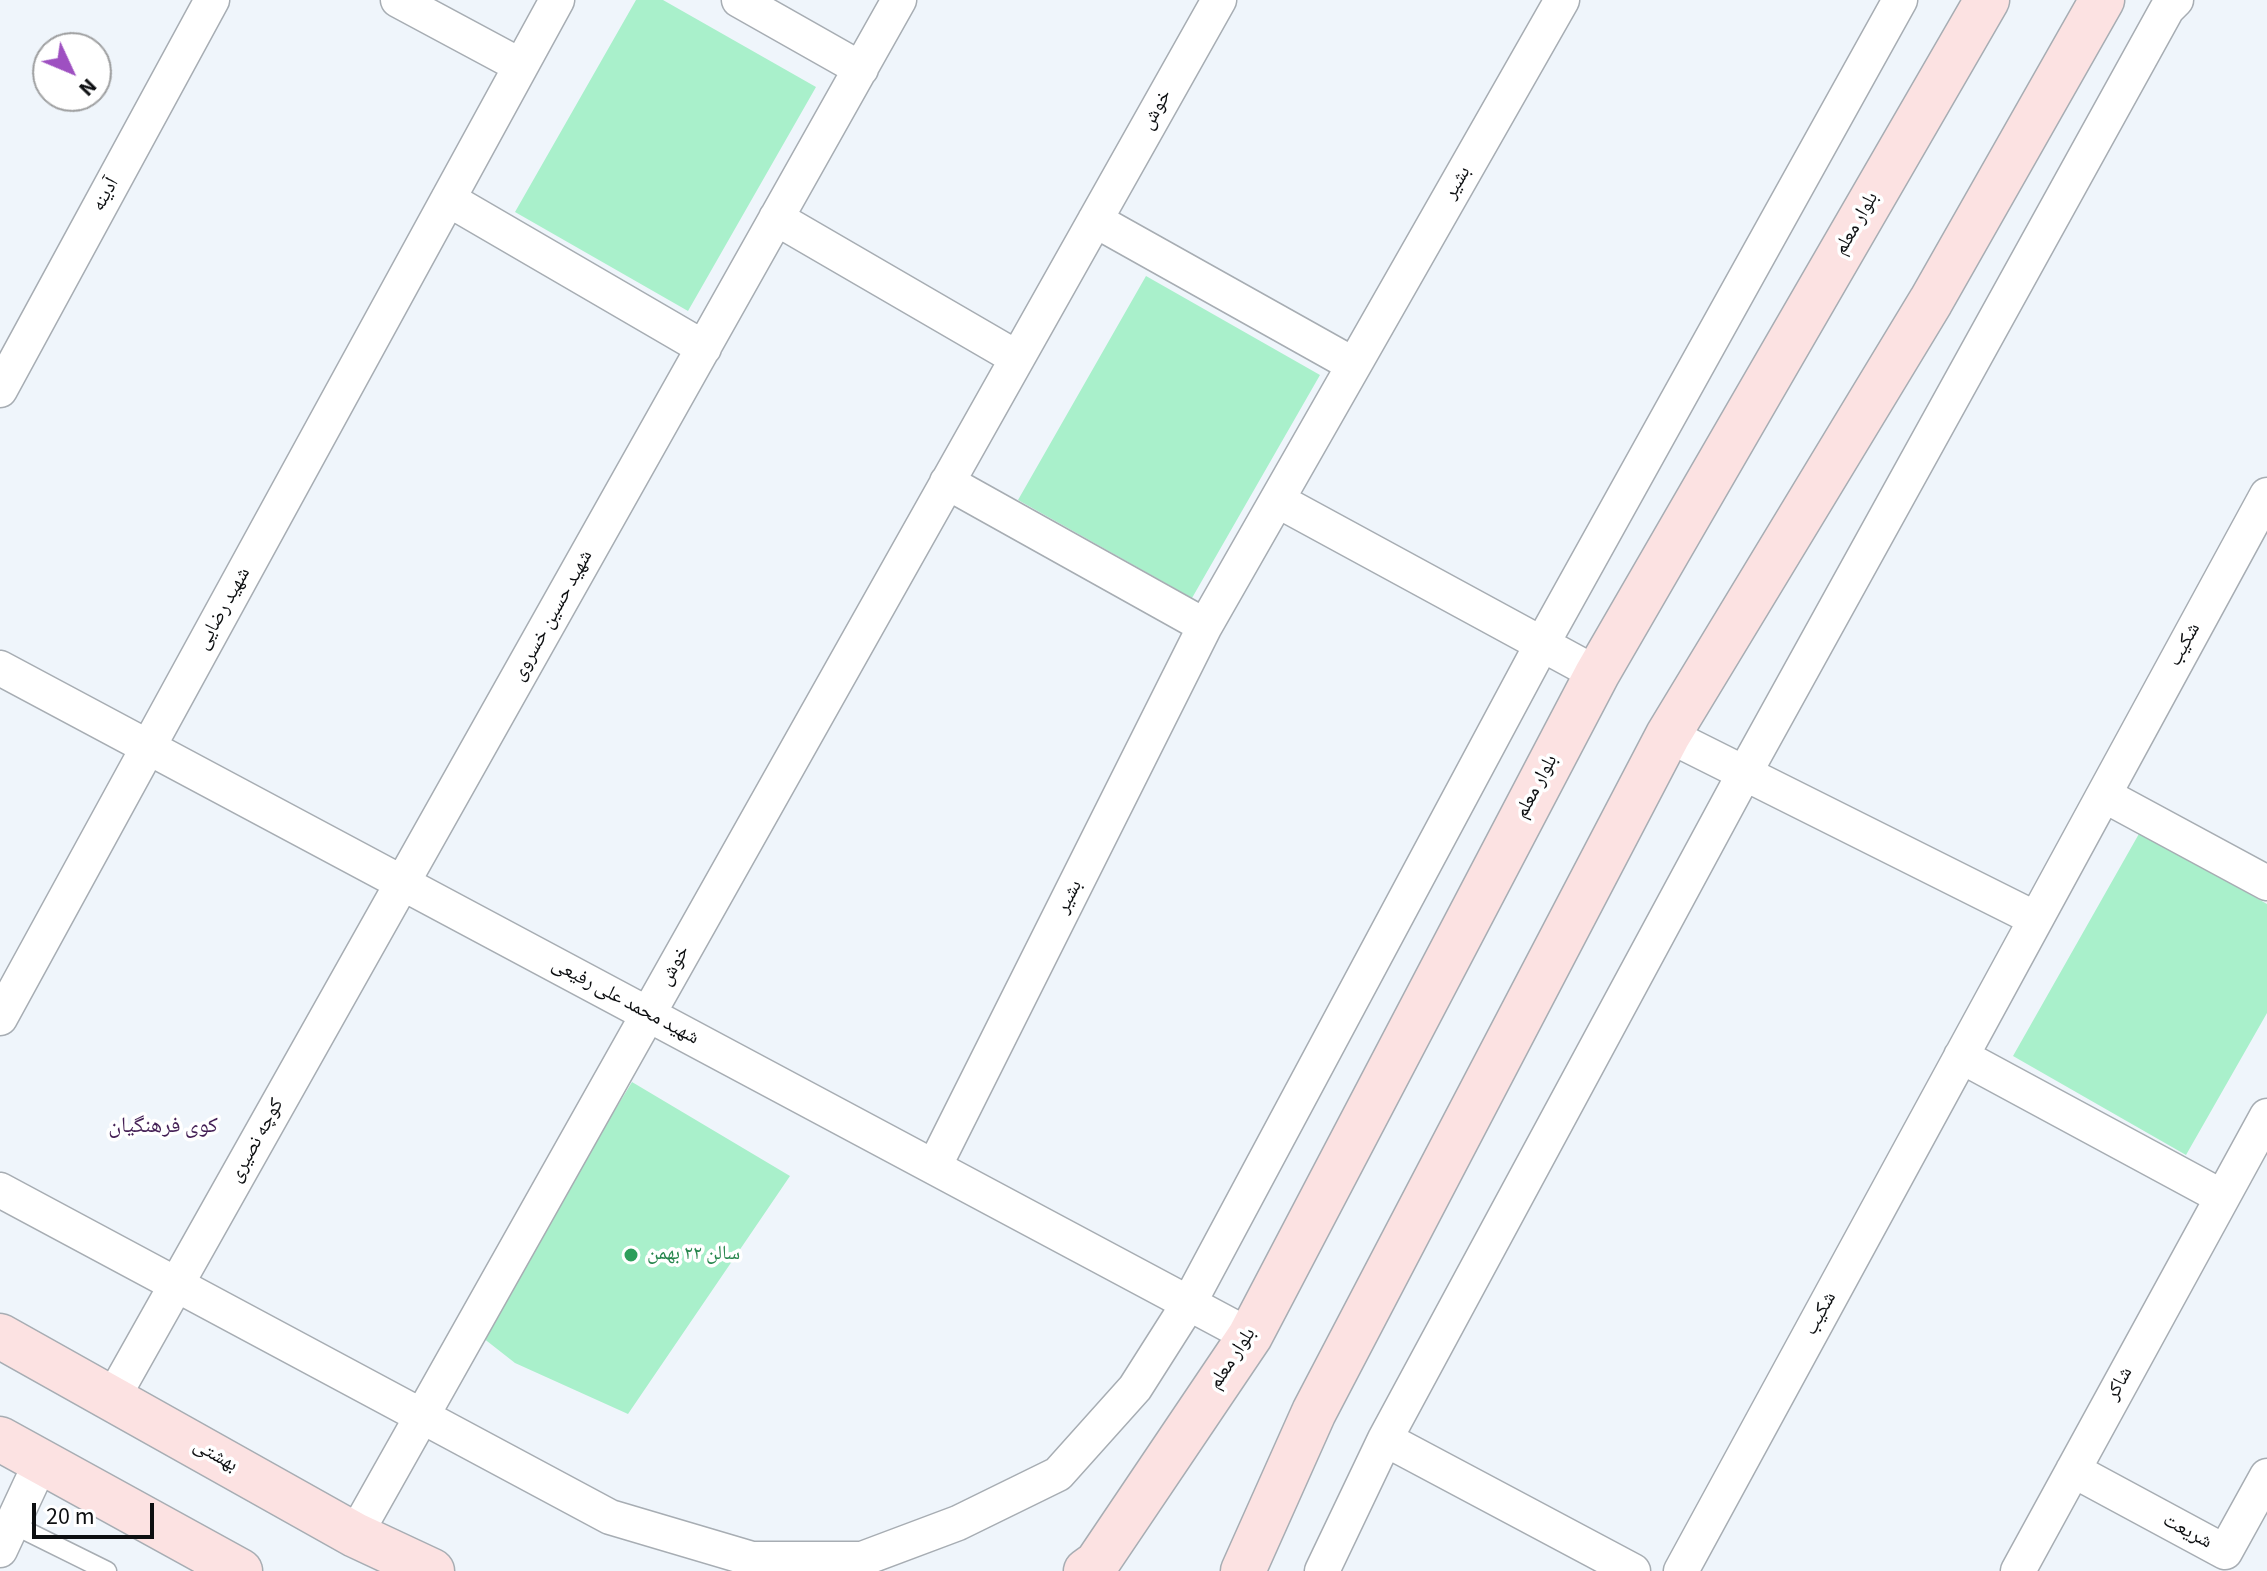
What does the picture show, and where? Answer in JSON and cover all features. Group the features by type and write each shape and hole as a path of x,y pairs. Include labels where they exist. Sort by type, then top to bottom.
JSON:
{"main road":[{"name":"بلوار معلم","path":"1086,1571 1097,1563 1250,1336 1597,674 1987,0"},
{"path":"1243,1571 1314,1412 1668,735 1931,301 2102,0"},
{"name":"بهشتی","path":"0,1336 355,1535 432,1571"},
{"path":"0,1439 240,1571"}],"street":[{"name":"آدینه","path":"0,390 212,0"},
{"path":"398,0 521,66"},
{"name":"شهید رضایی","path":"0,1018 557,0"},
{"path":"739,0 861,69 899,0"},
{"name":"خوش","path":"355,1535 1219,0"},
{"name":"بشیر","path":"934,1167 1205,626 1562,0"},
{"path":"0,1190 610,1517 752,1559 862,1559 958,1523 1058,1474 1135,1388 1189,1303 1542,644 1900,0"},
{"path":"1322,1571 1385,1439 1744,774 2167,9 2176,0"},
{"name":"شهید حسین خسروی","path":"403,883 861,69"},
{"path":"448,199 704,348"},
{"path":"776,218 1017,358"},
{"path":"1095,220 1354,365"},
{"path":"947,482 1205,626"},
{"name":"شکیب","path":"1681,1571 2267,495"},
{"path":"1277,500 1597,674"},
{"name":"شهید محمد علی رفیعی","path":"0,668 1250,1336"},
{"path":"1668,735 2036,919"},
{"path":"2104,795 2267,883"},
{"name":"کوچه نصیری","path":"112,1399 403,883"},
{"path":"1961,1056 2222,1197"},
{"name":"شاکر","path":"2018,1571 2267,1116"},
{"path":"1385,1439 1633,1571"},
{"path":"4,1530 41,1462"},
{"name":"شریعت","path":"2073,1470 2225,1552 2267,1476"}],"lane":[{"path":"4,1530 107,1571"}],"green space":[{"path":"636,0 663,0 816,87 688,311 515,212"},
{"path":"1146,276 1320,375 1192,598 1018,500"},
{"path":"2140,832 2267,904 2267,1013 2186,1155 2013,1056"},
{"name":"سالن ۲۲ بهمن","path":"632,1082 790,1176 628,1414 515,1363 478,1334"}],"place":[{"name":"سالن ۲۲ بهمن","path":"631,1255"}],"district":[{"name":"کوی فرهنگیان","path":"163,1127"}]}
